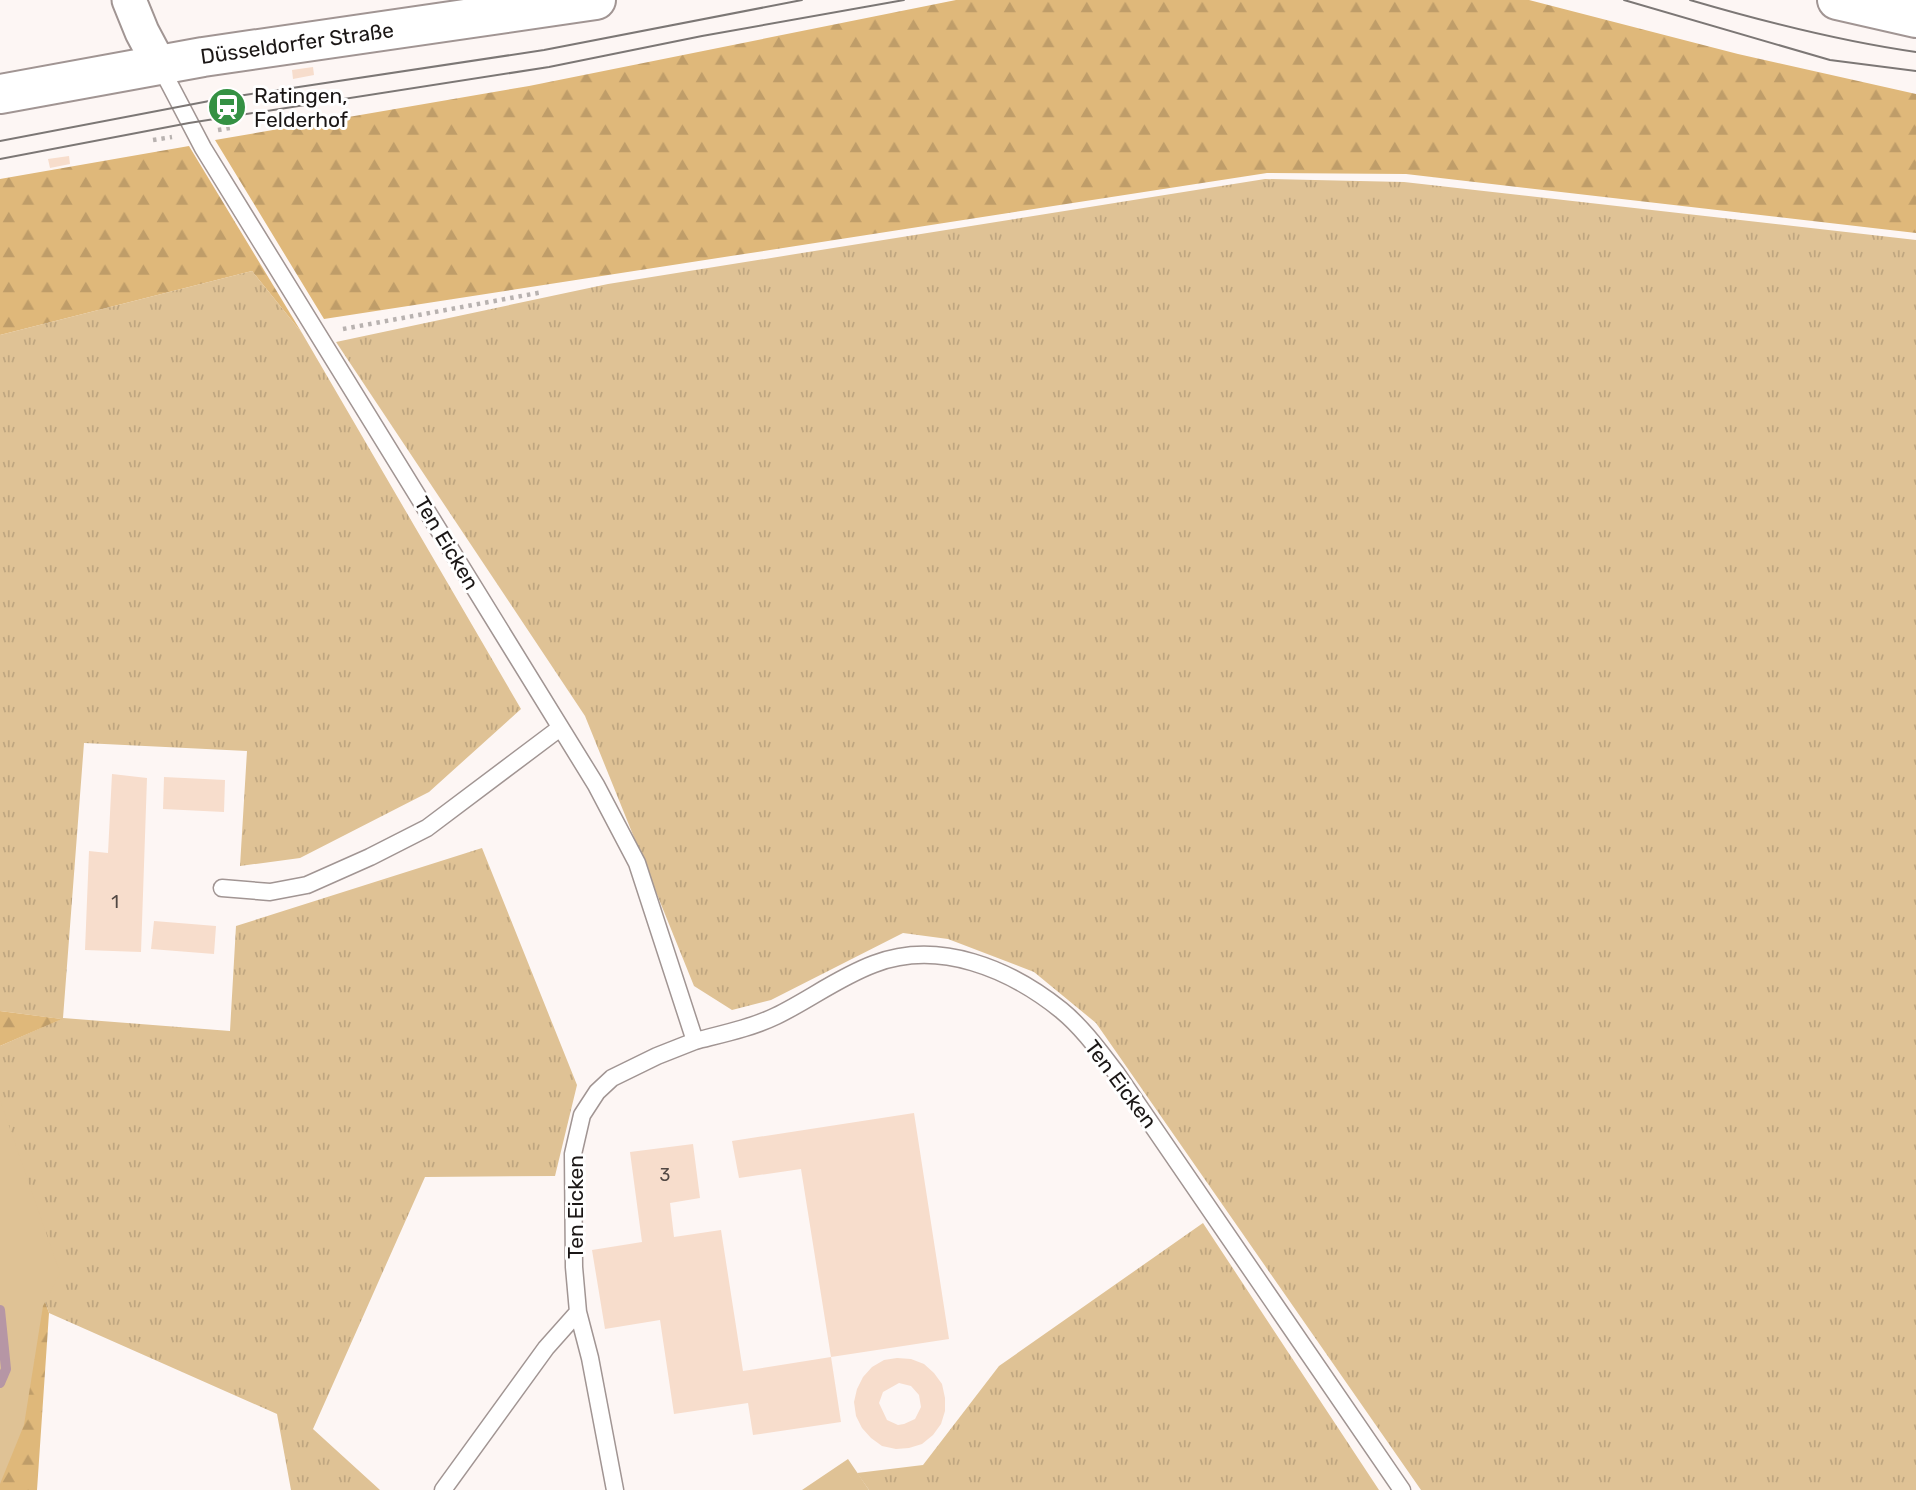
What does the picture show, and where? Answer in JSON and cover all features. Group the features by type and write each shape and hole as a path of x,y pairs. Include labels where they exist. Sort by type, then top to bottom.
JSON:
{"main road":[{"name":"Düsseldorfer Straße","path":"0,94 159,64 596,0"},
{"path":"1837,0 1916,18"}],"street":[{"path":"129,0 159,64"}],"lane":[{"name":"Ten Eicken","path":"159,64 199,141 596,785 637,863 695,1041"},
{"path":"222,888 270,892 307,885 370,857 426,828 560,728"},
{"name":"Ten Eicken","path":"615,1490 579,1312 574,1267 573,1154 582,1115 597,1092 611,1078 657,1056 695,1041 774,1017 874,964 900,956 921,954 943,955 991,968 1025,985 1062,1011 1089,1039 1117,1074 1402,1490"},
{"path":"443,1490 545,1348 579,1312"}],"path":[{"path":"318,333 542,292"}],"green space":[{"path":"956,0 1529,0 1738,54 1916,94 1916,233 1406,174 1267,173 324,319 215,140 529,86"},
{"path":"189,146 302,333 252,271 0,335 0,179"},
{"path":"1265,179 1404,182 1916,240 1916,1490 1421,1490 1096,1023 1034,972 948,939 903,933 771,1000 732,1010 694,986 585,716 336,342 608,284"},
{"path":"252,271 302,333 521,709 429,792 300,858 240,866 247,751 84,743 63,1018 230,1031 236,926 482,848 577,1085 555,1176 425,1177 313,1429 380,1490 291,1490 277,1414 49,1313 0,1169 0,1046 61,1019 0,1011 0,335"},
{"path":"0,1011 62,1019 0,1046"},
{"path":"0,1100 60,1273 43,1306 24,1425 0,1484"},
{"path":"0,1169 49,1313 37,1490 0,1490"},
{"path":"1203,1223 1379,1490 869,1490 857,1473 923,1465 999,1366"},
{"path":"848,1459 869,1490 802,1490"}],"building":[{"path":"313,67 314,75 293,79 292,70"},
{"path":"69,156 70,164 50,168 48,159"},
{"path":"112,774 147,778 141,952 85,950 89,851 108,853"},
{"path":"164,777 225,780 224,812 163,809"},
{"path":"154,921 216,926 214,954 151,949"},
{"path":"914,1113 949,1339 831,1357 801,1169 739,1178 732,1141"},
{"path":"693,1144 700,1198 670,1203 674,1237 721,1230 743,1371 831,1357 841,1422 753,1435 748,1403 674,1414 660,1320 605,1329 592,1250 642,1242 630,1152"},
{"path":"911,1359 924,1364 942,1384 945,1411 941,1424 922,1444 896,1449 882,1446 862,1428 856,1416 854,1402 863,1377 872,1367 884,1360","holes":["899,1383 911,1386 919,1395 921,1407 915,1419 898,1425 887,1420 879,1403 883,1392"]}],"waterway":[{"path":"0,1310 6,1369 0,1383"}],"tram line":[{"path":"0,141 225,98 544,50 802,0"},
{"path":"0,159 189,123 549,67 904,0"},
{"path":"1624,0 1830,60 1916,71"},
{"path":"1690,0 1802,30 1916,52"}],"place":[{"name":"Ratingen, Felderhof","path":"227,107"}]}
